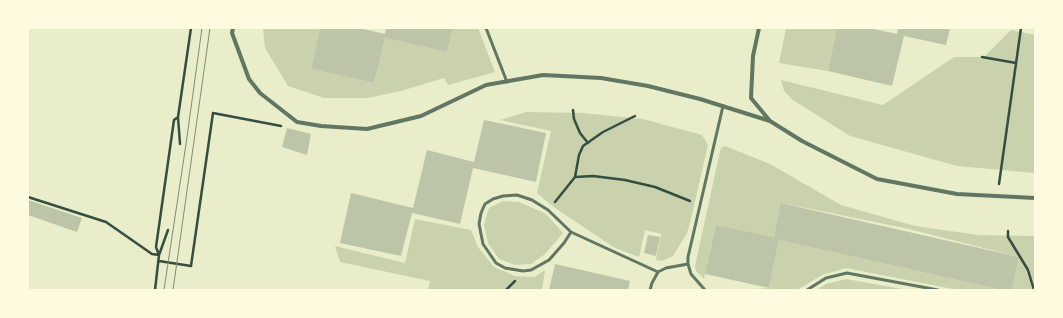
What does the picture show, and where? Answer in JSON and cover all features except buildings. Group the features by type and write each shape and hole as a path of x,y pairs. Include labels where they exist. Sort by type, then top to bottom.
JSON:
{"street":[{"path":"233,28 232,33 249,79 260,93 297,122 321,126 367,129 421,116 486,85 543,76 601,78 648,86 723,106 770,121 802,141 877,179 957,194 1035,198"},
{"path":"759,28 753,56 751,98 770,121"}],"lane":[{"path":"486,28 507,82"},
{"path":"705,290 691,274 688,264 688,257 723,106"},
{"path":"571,232 564,243 549,260 531,270 514,270 496,263 483,244 479,224 481,213 485,204 493,199 503,196 517,195 532,200 548,210 571,232 658,272"},
{"path":"650,290 658,272 666,268 688,264"},
{"path":"807,290 826,278 847,273 938,290"}],"path":[{"path":"180,144 178,117 191,28"},
{"path":"997,196 1021,28"},
{"path":"982,57 1016,63"},
{"path":"573,110 574,119 580,133 588,143"},
{"path":"158,261 191,266 213,113 282,126 297,122"},
{"path":"548,210 575,177 579,155 583,146 603,132 635,116"},
{"path":"159,255 156,248 174,120 178,117"},
{"path":"575,177 593,176 625,180 655,187 700,205"},
{"path":"28,197 106,222 152,254 159,255"},
{"path":"155,290 159,255 168,230"},
{"path":"1008,232 1008,236 1028,270 1034,290"}],"green space":[{"path":"263,28 320,28 311,69 374,83 385,38 447,52 453,28 478,28 495,72 448,85 444,78 401,91 367,98 324,98 288,86 265,48"},
{"path":"786,28 837,28 828,71 779,63"},
{"path":"1011,30 1035,35 1035,173 957,166 850,136 793,100 784,91 781,80 883,105 954,57 984,57"},
{"path":"526,112 583,113 643,119 702,135 708,145 691,219 687,233 673,256 662,261 656,260 661,234 645,230 639,257 615,248 555,208 537,193 551,131 500,120"},
{"path":"725,146 770,164 841,205 915,226 978,235 1035,236 1035,286 1030,290 1012,290 1019,257 909,229 782,203 774,237 716,225 704,279 696,271 695,266 720,151 722,147"},
{"path":"503,201 519,202 546,214 563,233 545,254 531,264 515,265 499,259 488,243 484,225 489,208"},
{"path":"415,219 471,230 478,247 494,267 515,276 534,277 545,270 542,290 428,290 430,281 340,262 335,246 405,263"},
{"path":"779,240 1002,290 958,290 846,268 822,275 797,290 741,290 769,288"},
{"path":"846,279 908,290 816,290 826,284"}],"tram line":[{"path":"164,290 202,28"},
{"path":"173,290 210,28"}]}
